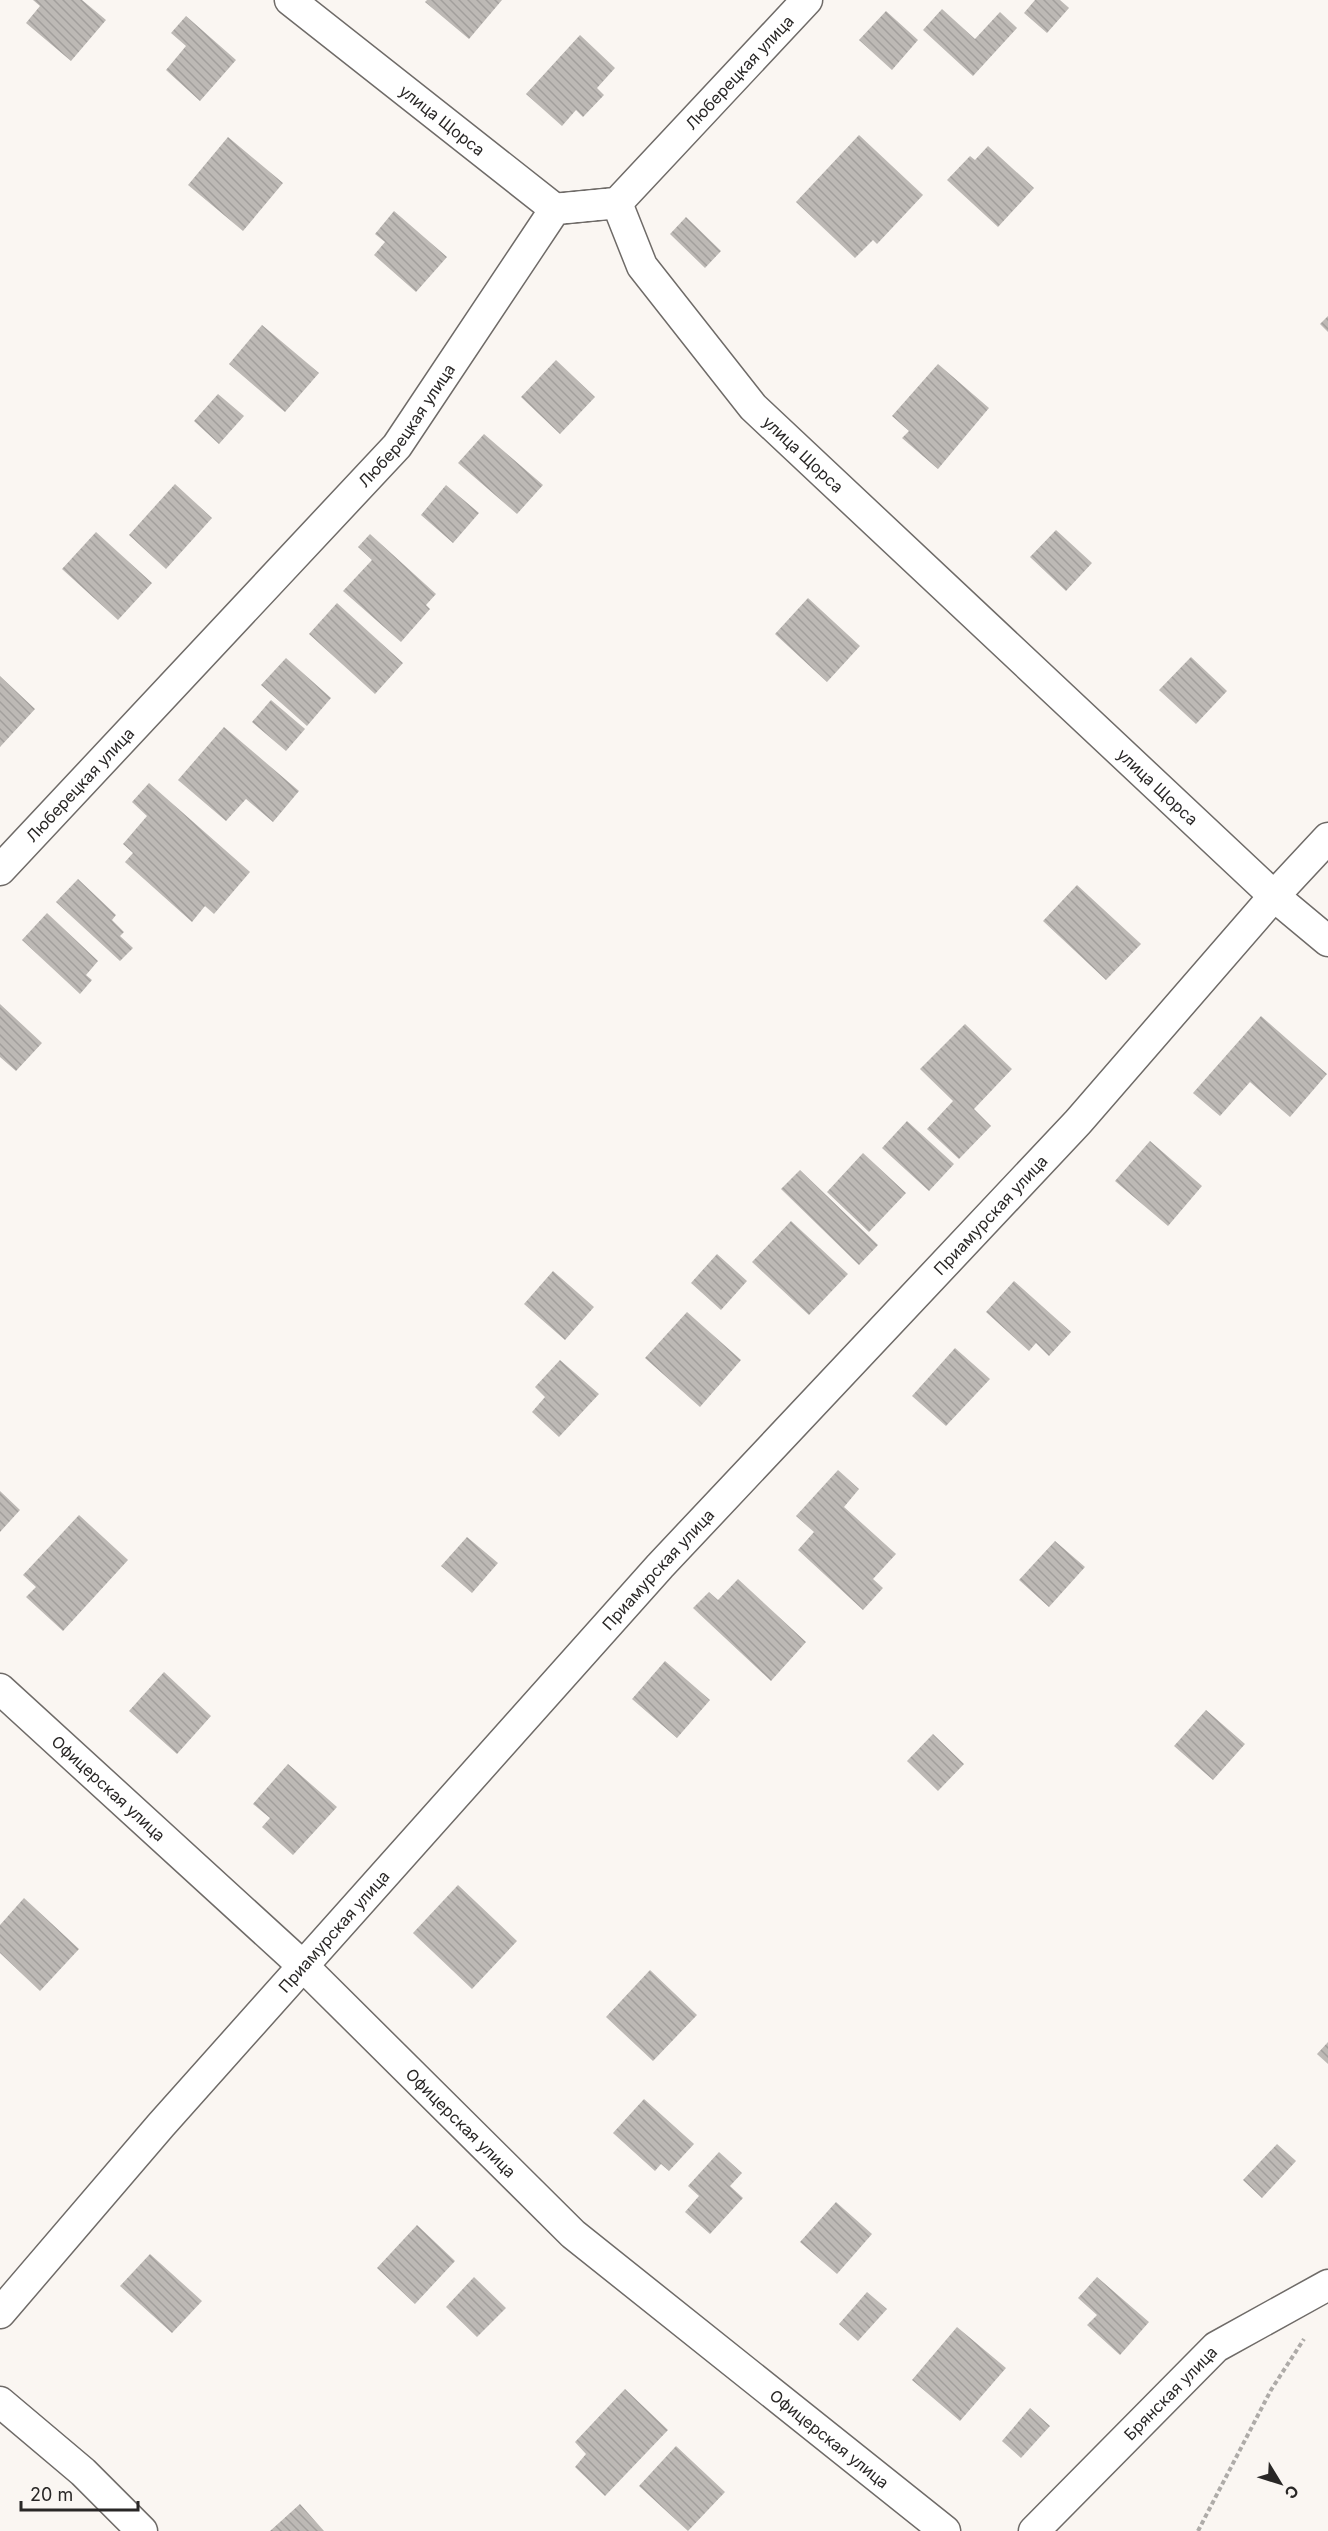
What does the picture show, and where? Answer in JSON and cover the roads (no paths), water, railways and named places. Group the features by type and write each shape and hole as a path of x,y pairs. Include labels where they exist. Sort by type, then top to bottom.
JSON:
{"street":[{"name":"улица Щорса","path":"290,0 555,209"},
{"name":"Люберецкая улица","path":"617,203 807,0"},
{"name":"улица Щорса","path":"617,203 642,266 753,407 1274,896 1328,941"},
{"path":"555,209 617,203"},
{"name":"Люберецкая улица","path":"0,870 397,446 555,209"},
{"name":"Приамурская улица","path":"0,2313 161,2125 660,1566 1078,1122 1274,896 1328,838"},
{"name":"Офицерская улица","path":"0,1689 303,1966 573,2234 945,2531"},
{"name":"Брянская улица","path":"1034,2531 1216,2347 1328,2285"},
{"path":"0,2402 83,2472 142,2531"}]}
